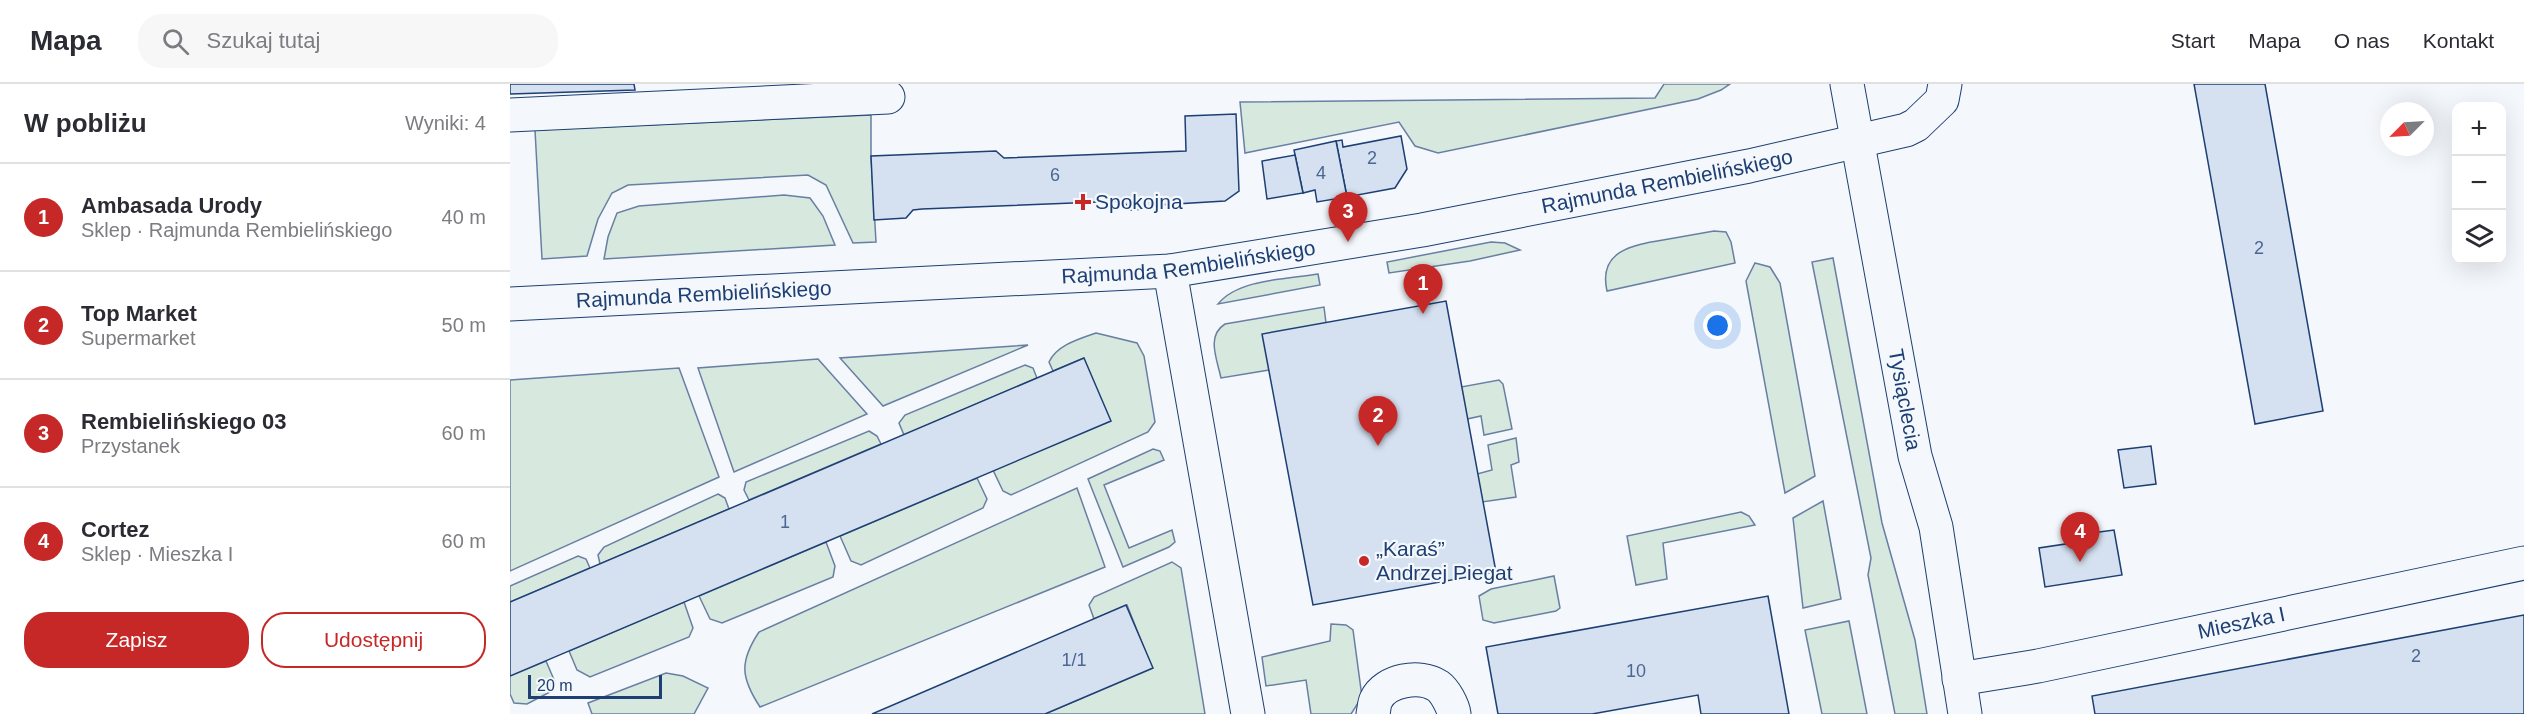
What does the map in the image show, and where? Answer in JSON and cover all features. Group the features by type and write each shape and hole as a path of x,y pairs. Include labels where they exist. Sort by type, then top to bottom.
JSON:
{"street":[{"name":"Tysiąclecia","path":"1847,84 1915,456 1936,527 1965,714"},
{"name":"Rajmunda Rembielińskiego","path":"510,304 1170,271 1422,230 1737,169 1906,130 1917,125 1942,100 1945,84"},
{"path":"510,115 888,97"},
{"path":"1170,271 1248,714"},
{"name":"Mieszka I","path":"1959,679 2038,666 2524,563"},
{"path":"1373,714 1377,698 1396,682 1414,679 1438,686 1453,708 1454,714"}],"shaded area":[{"path":"1664,84 1730,84 1698,99 1438,153 1415,146 1399,122 1245,153 1240,102 1655,98"},
{"path":"871,115 876,242 853,243 826,185 808,175 628,185 612,193 598,219 587,256 542,259 535,130"},
{"path":"784,195 810,198 823,216 835,245 604,259 608,237 617,213 639,206"},
{"path":"1714,231 1726,232 1731,242 1735,263 1607,291 1608,267 1620,252 1640,244"},
{"path":"1491,242 1505,243 1520,250 1470,261 1389,273 1387,262"},
{"path":"1833,258 1882,523 1915,640 1927,714 1895,714 1868,575 1871,558 1812,262"},
{"path":"1755,263 1770,267 1780,283 1815,476 1785,493 1746,281"},
{"path":"1318,274 1320,285 1218,304 1238,289 1251,285"},
{"path":"1324,307 1326,323 1269,370 1221,378 1215,356 1214,341 1219,329 1225,324"},
{"path":"1096,333 1137,343 1144,356 1155,422 1148,432 1011,495 1003,491 993,470 1084,358 1053,371 1049,362 1063,347"},
{"path":"1028,345 883,406 840,358"},
{"path":"818,359 867,414 734,472 698,368"},
{"path":"1025,365 1033,368 1037,378 904,435 899,423 905,415"},
{"path":"679,368 719,477 510,571 510,380"},
{"path":"1499,380 1503,384 1512,429 1484,435 1481,416 1467,419 1461,387"},
{"path":"869,431 877,436 881,444 749,500 744,490 746,482"},
{"path":"1516,438 1519,462 1511,465 1516,497 1482,502 1477,474 1492,470 1488,445"},
{"path":"1153,449 1160,451 1164,460 1104,485 1129,548 1172,530 1175,542 1169,547 1123,567 1088,479"},
{"path":"977,478 987,499 983,508 861,565 851,561 840,536"},
{"path":"1077,488 1105,567 760,707 749,687 745,670 748,652 759,632"},
{"path":"718,494 725,498 729,509 600,564 598,555 604,547"},
{"path":"1823,501 1841,599 1803,608 1793,518"},
{"path":"1741,512 1749,516 1755,525 1663,543 1667,579 1636,585 1627,536"},
{"path":"826,542 835,566 833,577 722,623 710,619 699,596"},
{"path":"578,556 586,559 590,568 510,602 510,586"},
{"path":"1172,562 1181,568 1205,714 1045,714 1152,668 1127,605 1094,619 1089,605 1094,597"},
{"path":"1554,576 1560,608 1556,611 1494,623 1483,620 1479,596 1491,589"},
{"path":"684,602 693,628 689,637 590,677 577,670 569,651"},
{"path":"1849,621 1867,714 1822,714 1805,630"},
{"path":"1331,624 1346,625 1353,630 1362,697 1351,714 1311,714 1306,680 1266,686 1262,657 1330,641"},
{"path":"546,661 555,682 552,691 527,704 514,703 510,694 510,676"},
{"path":"666,673 683,676 708,688 694,714 592,714 588,703"}],"building":[{"path":"510,84 634,84 635,90 510,94"},
{"path":"2194,84 2265,84 2323,411 2255,424"},
{"path":"1236,114 1239,191 1225,201 1159,205 1160,208 1131,210 1123,201 922,209 913,210 906,218 874,220 871,156 996,151 1004,158 1186,151 1185,116"},
{"path":"1401,136 1407,169 1395,188 1347,197 1336,141 1342,140 1343,147"},
{"path":"1336,141 1347,197 1317,202 1315,190 1303,193 1294,150"},
{"path":"1295,155 1303,193 1267,199 1262,161"},
{"path":"1446,301 1496,572 1313,605 1262,334"},
{"path":"1084,358 1111,421 510,676 510,602"},
{"path":"2151,446 2156,484 2124,488 2118,450"},
{"path":"2114,530 2122,575 2045,587 2039,548 2085,541 2084,534"},
{"path":"1768,596 1789,714 1701,714 1698,695 1592,714 1498,714 1486,647"},
{"path":"1126,605 1153,668 1045,714 872,714"},
{"path":"2524,615 2524,714 2095,714 2092,696"}],"place":[{"name":"Spokojna","path":"1083,202"},
{"name":"Rembielińskiego 03","path":"1348,242"},
{"name":"Ambasada Urody","path":"1423,314"},
{"name":"Top Market","path":"1378,446"},
{"name":"„Karaś” Andrzej Piegat","path":"1364,561"},
{"name":"Cortez","path":"2080,562"}]}
